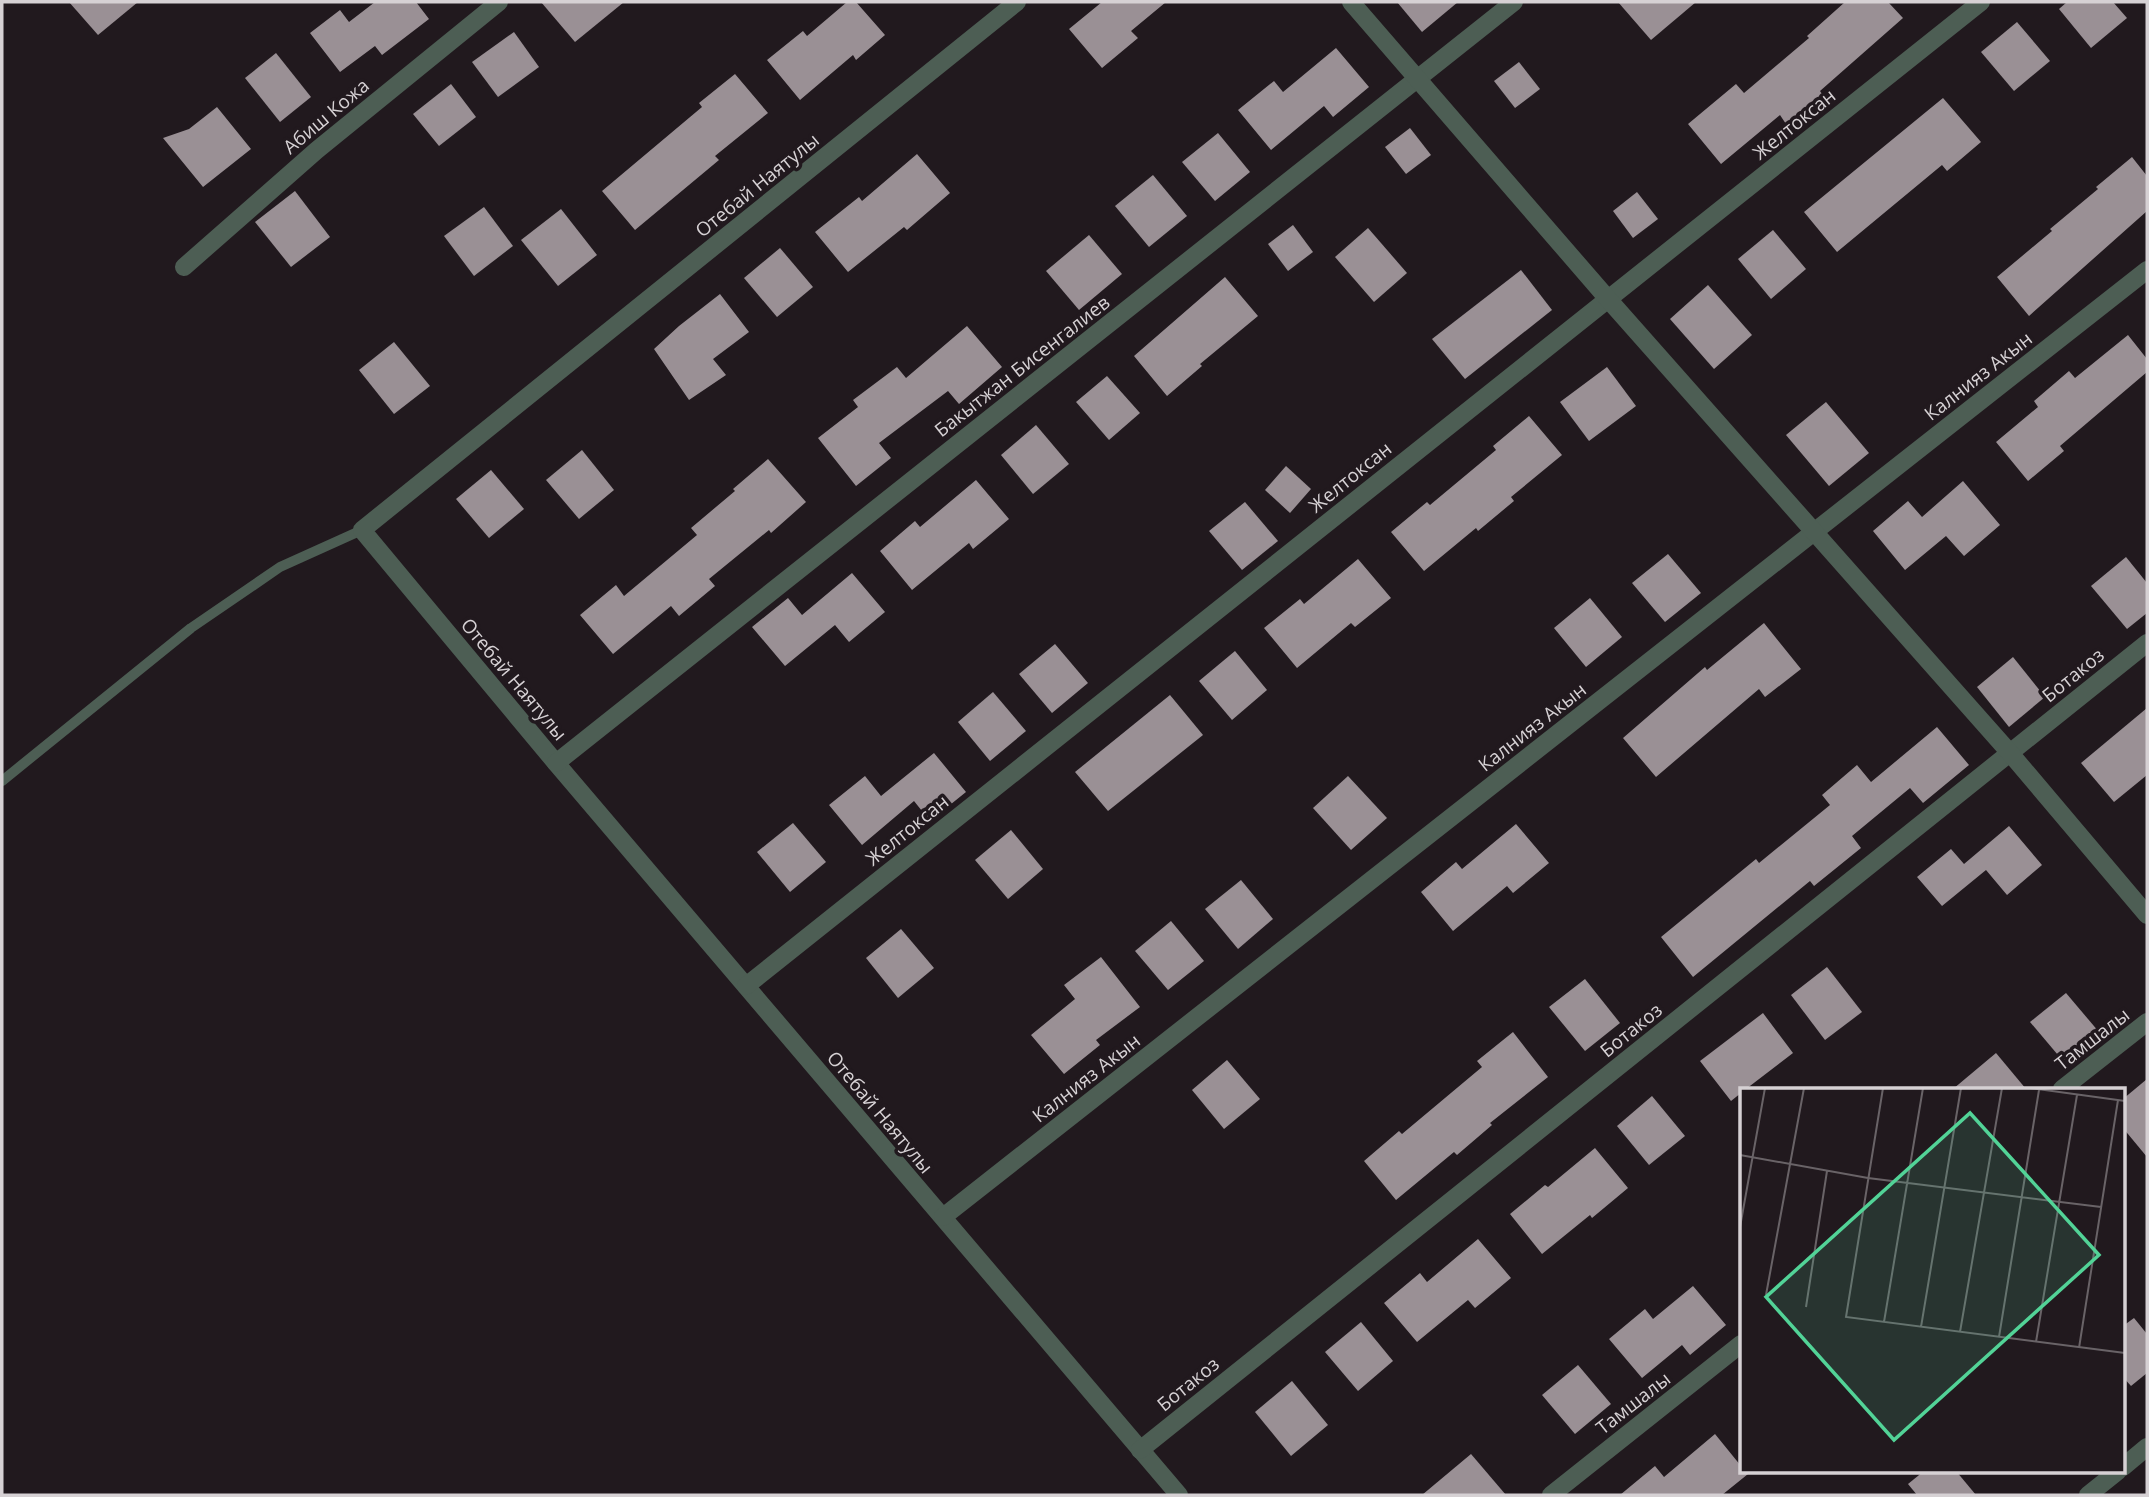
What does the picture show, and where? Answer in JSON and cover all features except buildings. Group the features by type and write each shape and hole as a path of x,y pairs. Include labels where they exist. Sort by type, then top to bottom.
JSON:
{"street":[{"name":"Абиш Кожа","path":"184,267 317,150 499,2"},
{"name":"Отебай Наятулы","path":"1017,2 362,530 556,763 1179,1495"},
{"path":"1351,2 1608,299 2010,753 2147,915"},
{"name":"Бакытжан Бисенгалиев","path":"556,763 1514,2"},
{"name":"Желтоксан","path":"746,986 1981,2"},
{"name":"Калнияз Акын","path":"943,1217 2147,270"},
{"name":"Ботакоз","path":"1140,1450 2147,643"},
{"name":"Тамшалы","path":"2063,1088 2147,1022"},
{"name":"Тамшалы","path":"1551,1495 1740,1345"},
{"path":"2124,1466 2147,1447"},
{"path":"2088,1495 2117,1472"}],"lane":[{"path":"2,781 202,621 280,567 362,530"}]}
